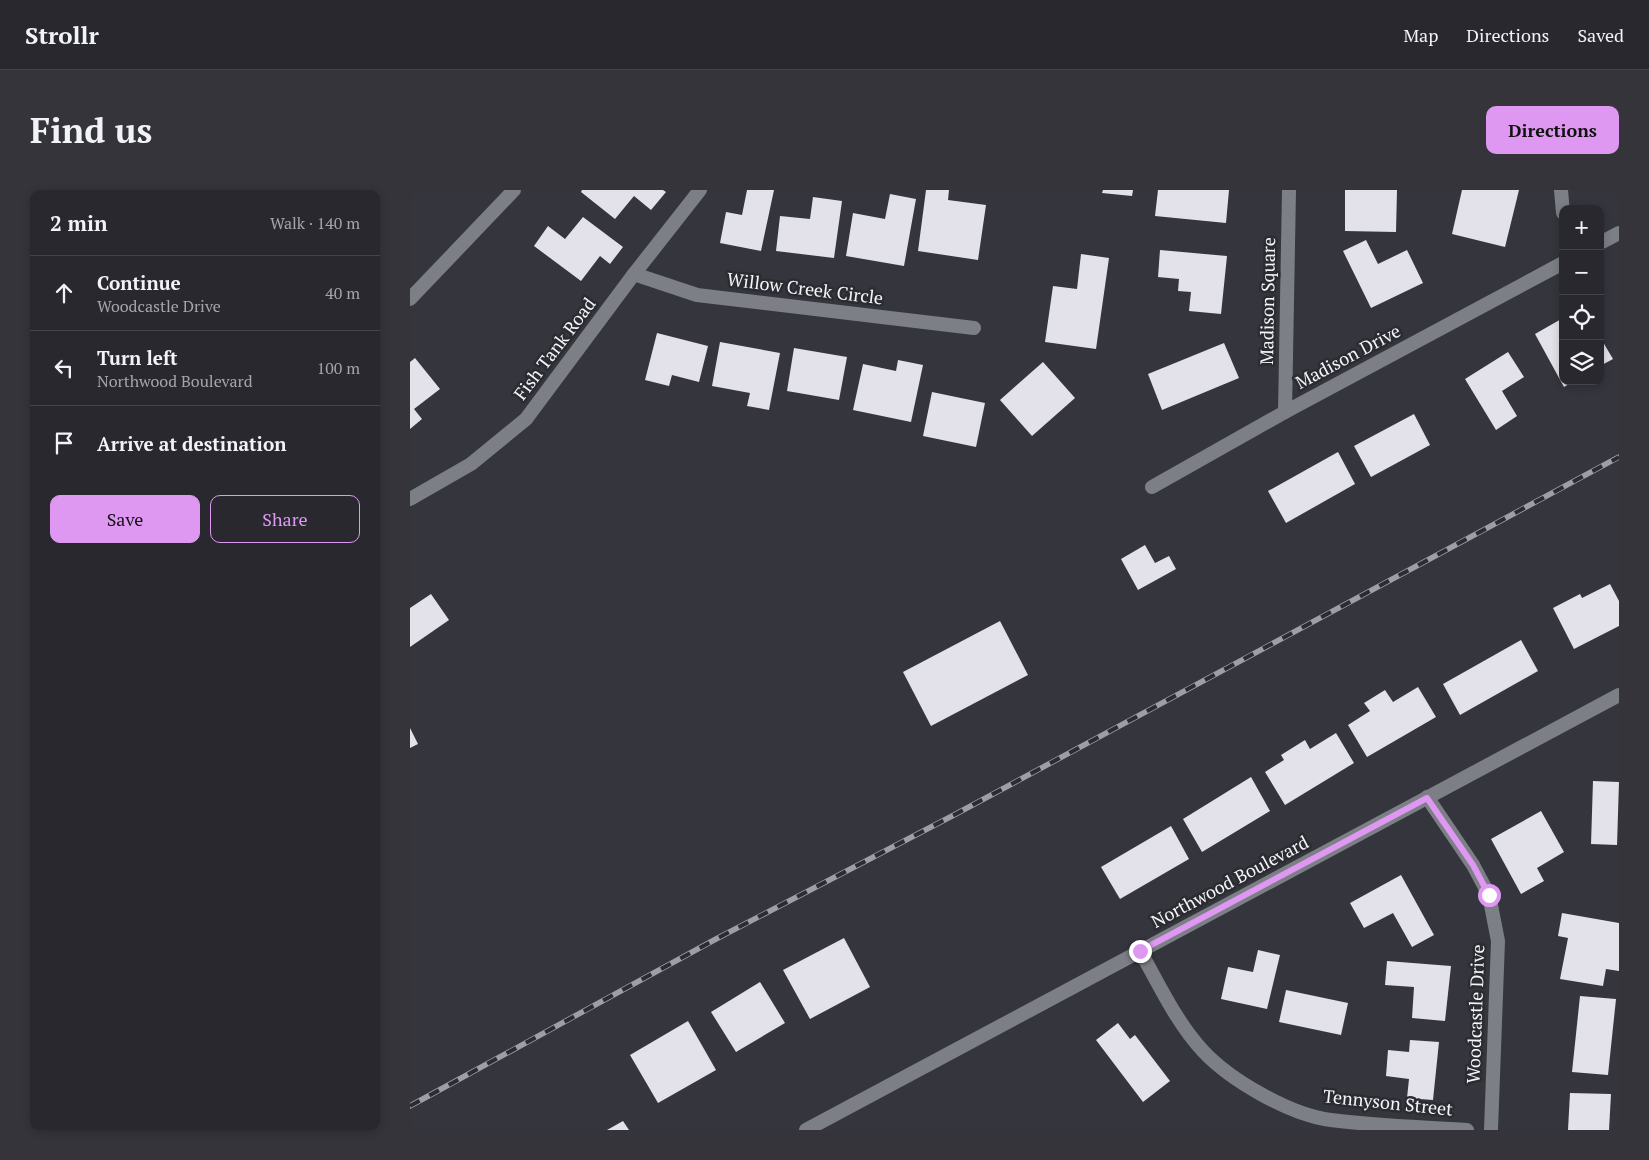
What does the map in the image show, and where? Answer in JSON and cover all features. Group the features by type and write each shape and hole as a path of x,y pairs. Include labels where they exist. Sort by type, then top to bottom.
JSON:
{"street":[{"path":"410,299 514,190"},
{"name":"Fish Tank Road","path":"410,499 471,464 526,419 634,274 700,190"},
{"name":"Madison Square","path":"1285,412 1289,190"},
{"path":"1561,190 1562,205"},
{"path":"1604,241 1619,233"},
{"name":"Madison Drive","path":"1152,487 1285,412 1559,265"},
{"name":"Willow Creek Circle","path":"634,274 697,294 974,328"},
{"name":"Northwood Boulevard","path":"806,1130 1619,695"},
{"name":"Woodcastle Drive","path":"1427,798 1473,865 1489,895 1498,941 1491,1130"},
{"name":"Tennyson Street","path":"1140,951 1183,1025 1202,1050 1219,1067 1271,1101 1329,1120 1467,1130"}],"building":[{"path":"582,190 663,190 666,192 651,210 634,196 615,219 581,192"},
{"path":"747,190 774,190 761,251 720,243 726,212 742,215"},
{"path":"926,190 949,190 948,200 986,205 978,260 918,251"},
{"path":"1103,190 1133,190 1132,196 1102,193"},
{"path":"1158,190 1229,190 1226,223 1155,216"},
{"path":"1345,190 1397,190 1396,232 1345,231"},
{"path":"1462,190 1519,190 1505,247 1452,234"},
{"path":"890,194 916,199 904,266 846,256 853,213 885,219"},
{"path":"813,197 842,201 834,258 776,251 780,216 810,219"},
{"path":"583,217 623,247 610,264 600,256 581,281 534,246 548,226 565,239"},
{"path":"1366,240 1378,264 1407,250 1423,283 1371,308 1343,251"},
{"path":"1160,250 1227,256 1221,314 1189,311 1191,292 1178,291 1179,279 1158,277"},
{"path":"1081,254 1109,258 1096,349 1045,342 1053,286 1077,289"},
{"path":"1559,320 1559,378 1535,334"},
{"path":"657,333 708,346 699,382 672,375 669,386 645,380"},
{"path":"720,342 780,353 769,410 747,406 750,393 712,386"},
{"path":"1224,343 1239,378 1162,410 1148,374"},
{"path":"1604,344 1613,359 1604,364"},
{"path":"794,348 847,357 839,400 787,391"},
{"path":"1508,352 1524,377 1502,391 1517,416 1496,430 1465,379"},
{"path":"415,358 440,389 414,409 422,419 410,429 410,362"},
{"path":"898,360 923,365 911,422 853,410 863,364 896,371"},
{"path":"1043,362 1075,398 1032,436 1000,400"},
{"path":"932,392 985,403 976,447 923,436"},
{"path":"1414,414 1430,445 1371,477 1354,446"},
{"path":"1338,452 1355,484 1286,523 1268,491"},
{"path":"1145,545 1155,563 1169,556 1176,569 1138,590 1121,559"},
{"path":"1610,584 1619,601 1619,626 1574,649 1553,608 1580,594 1582,598"},
{"path":"431,594 449,620 410,647 410,608"},
{"path":"1000,621 1028,675 931,726 903,672"},
{"path":"1521,640 1538,671 1460,715 1443,684"},
{"path":"1418,687 1436,717 1367,757 1348,725 1370,711 1364,703 1385,690 1393,702"},
{"path":"410,728 418,744 410,748"},
{"path":"1336,733 1354,763 1285,805 1265,772 1284,760 1281,755 1305,740 1310,749"},
{"path":"1251,777 1270,811 1202,852 1183,819"},
{"path":"1593,781 1619,782 1617,845 1591,844"},
{"path":"1541,811 1564,852 1537,868 1544,881 1521,894 1491,839"},
{"path":"1171,826 1189,859 1120,899 1101,867"},
{"path":"1401,875 1434,935 1412,947 1393,913 1364,928 1350,903"},
{"path":"1562,913 1619,923 1619,971 1606,969 1603,986 1560,979 1568,938 1558,936"},
{"path":"844,938 870,987 810,1019 783,970"},
{"path":"1258,950 1280,955 1267,1009 1221,999 1228,967 1253,972"},
{"path":"1387,961 1451,966 1445,1021 1412,1018 1414,987 1385,985"},
{"path":"760,982 785,1023 736,1052 711,1012"},
{"path":"1286,990 1348,1003 1341,1035 1279,1022"},
{"path":"1580,996 1616,999 1608,1075 1572,1072"},
{"path":"688,1021 716,1070 658,1103 630,1055"},
{"path":"1118,1023 1130,1039 1135,1035 1170,1081 1143,1102 1096,1040"},
{"path":"1410,1040 1439,1042 1433,1100 1407,1098 1409,1079 1386,1076 1388,1050 1409,1052"},
{"path":"1570,1093 1611,1094 1609,1130 1568,1130"},
{"path":"623,1121 629,1130 607,1130"}],"railway":[{"path":"410,1106 716,939 954,815 1619,457"}],"route":[{"path":"1140,951 1427,798 1473,865 1489,895"}]}
